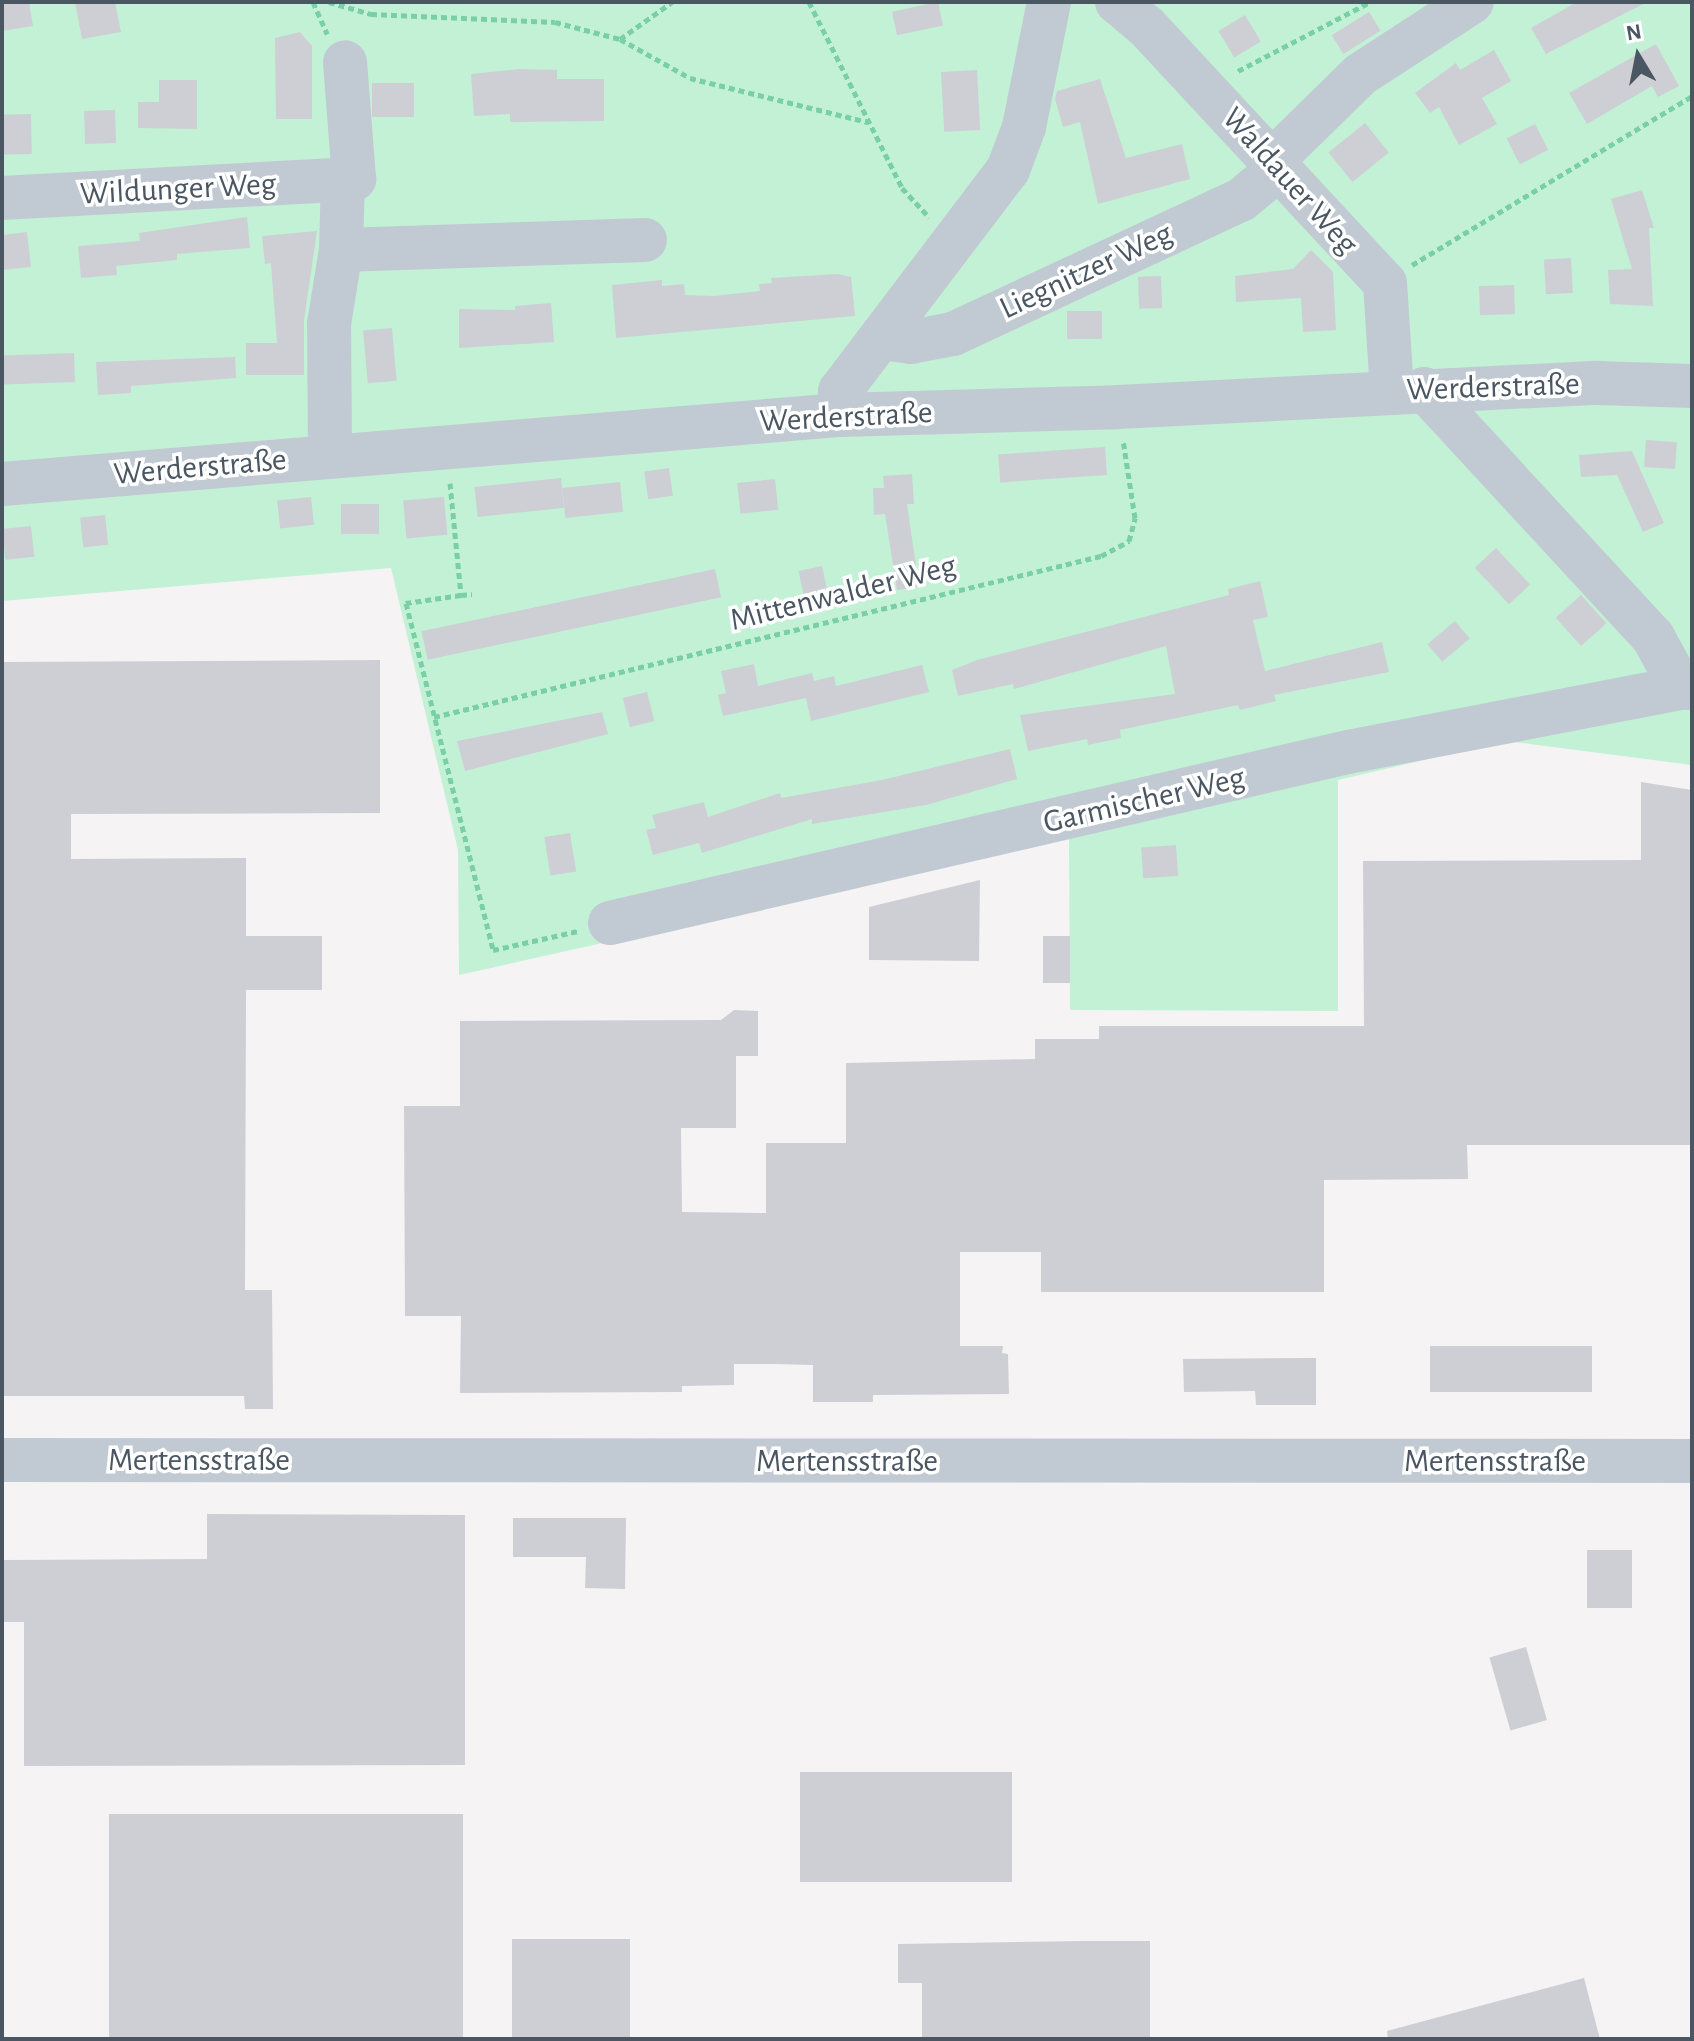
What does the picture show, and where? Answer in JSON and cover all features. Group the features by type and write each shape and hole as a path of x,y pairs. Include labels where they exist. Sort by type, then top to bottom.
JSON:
{"street":[{"path":"840,415 840,391 1008,170 1024,127 1049,2"},
{"name":"Waldauer Weg","path":"1117,2 1205,88 1385,283 1408,390"},
{"name":"Liegnitzer Weg","path":"882,338 911,342 953,334 1241,200 1361,74 1472,2"},
{"path":"330,455 329,324 349,180 345,62"},
{"name":"Wildunger Weg","path":"2,198 349,180"},
{"path":"341,250 645,240"},
{"name":"Werderstraße","path":"2,484 840,415 1118,407 1408,390 1597,383 1692,386"},
{"name":"Garmischer Weg","path":"610,923 1348,752 1686,688 1633,614 1408,390"},
{"name":"Mertensstraße","path":"2,1460 1692,1461"}],"path":[{"path":"329,2 386,15 555,22 620,39 690,78 868,122"},
{"path":"620,39 672,2"},
{"path":"809,2 902,188 953,244"},
{"path":"1205,88 1370,2"},
{"path":"1385,283 1692,96"},
{"name":"Mittenwalder Weg","path":"434,717 1101,556 1129,541 1135,518 1118,407"},
{"path":"446,446 461,595"},
{"path":"472,594 406,603 493,950 610,923"}],"green space":[{"path":"2,2 1692,2 1692,765 1506,741 1338,780 1338,1011 1070,1010 1069,839 459,975 458,850 391,568 2,601"}],"building":[{"path":"2,2 29,2 33,26 2,31"},
{"path":"75,2 115,2 121,32 82,39"},
{"path":"938,2 943,25 897,35 892,12"},
{"path":"1577,2 1647,2 1546,54 1531,28"},
{"path":"1369,12 1381,31 1343,54 1332,35"},
{"path":"1245,15 1261,42 1234,58 1218,31"},
{"path":"300,32 312,46 312,119 276,119 275,38"},
{"path":"1656,44 1679,86 1658,97 1652,86 1587,124 1569,93"},
{"path":"1494,50 1511,81 1482,98 1497,124 1459,145 1439,107 1430,113 1415,93 1456,63 1460,70"},
{"path":"519,69 557,70 557,79 604,79 604,121 510,122 510,114 474,116 471,74"},
{"path":"977,70 980,130 944,132 941,72"},
{"path":"1100,79 1126,158 1182,144 1190,179 1098,204 1080,122 1063,127 1055,99 1057,91"},
{"path":"159,80 197,80 197,129 138,128 138,102 159,102"},
{"path":"372,83 414,83 414,117 372,117"},
{"path":"115,110 116,143 85,144 84,111"},
{"path":"31,114 32,154 3,155 2,115"},
{"path":"1365,123 1389,153 1352,182 1328,153"},
{"path":"1535,124 1548,150 1520,164 1506,139"},
{"path":"1642,190 1654,228 1649,228 1653,306 1610,304 1608,270 1632,269 1611,199"},
{"path":"247,217 250,248 177,254 177,260 116,266 117,275 81,278 78,246 140,241 139,233"},
{"path":"317,231 304,320 304,375 246,375 246,343 277,343 271,263 265,264 262,236"},
{"path":"27,232 31,267 2,270 2,235"},
{"path":"1311,250 1333,272 1336,330 1303,332 1301,298 1236,302 1235,276 1293,269"},
{"path":"1571,258 1573,293 1546,294 1544,259"},
{"path":"838,274 851,277 855,316 616,338 612,285 662,280 662,286 684,284 685,295 714,296 760,291 759,284 772,283 771,278"},
{"path":"1161,276 1162,308 1139,309 1138,277"},
{"path":"1514,285 1515,314 1480,315 1479,286"},
{"path":"551,303 554,342 459,348 459,309 515,310 515,306"},
{"path":"1067,311 1102,311 1102,339 1067,339"},
{"path":"392,328 397,381 368,383 363,331"},
{"path":"74,353 75,382 3,384 2,356"},
{"path":"235,357 236,378 131,386 131,393 98,395 96,362"},
{"path":"1646,440 1677,442 1675,469 1644,467"},
{"path":"1105,447 1107,475 1000,482 998,454"},
{"path":"1632,451 1664,523 1643,532 1617,475 1581,477 1579,455"},
{"path":"669,468 673,496 648,499 644,471"},
{"path":"912,474 914,504 907,504 919,587 897,590 885,514 874,515 873,488 884,488 883,476"},
{"path":"561,478 564,508 478,517 474,487"},
{"path":"775,479 778,510 740,514 737,483"},
{"path":"620,482 623,512 565,518 562,488"},
{"path":"311,497 314,525 280,528 277,501"},
{"path":"444,497 447,535 406,538 403,501"},
{"path":"341,504 379,504 379,534 341,534"},
{"path":"105,515 108,545 83,547 80,518"},
{"path":"31,526 34,557 5,560 2,529"},
{"path":"1496,548 1530,585 1509,604 1475,568"},
{"path":"822,566 827,590 804,595 799,571"},
{"path":"715,569 721,597 428,660 422,631"},
{"path":"1260,581 1268,617 1253,620 1265,671 1382,642 1389,672 1274,695 1276,701 1240,710 1238,705 1120,730 1121,738 1088,745 1087,739 1028,751 1020,715 1175,694 1166,646 1014,689 1013,684 958,696 952,670 977,660 1229,595 1228,589"},
{"path":"1581,595 1606,623 1581,646 1556,618"},
{"path":"1455,621 1470,639 1442,662 1427,644"},
{"path":"380,660 380,813 71,814 71,859 246,858 246,936 322,936 322,990 246,990 245,1290 272,1290 273,1409 245,1409 244,1396 2,1396 2,662"},
{"path":"754,664 758,686 812,673 814,681 834,676 836,686 922,665 929,692 811,721 806,698 723,716 718,695 726,693 721,671"},
{"path":"647,692 654,721 630,727 623,698"},
{"path":"602,712 608,734 465,771 457,741"},
{"path":"1010,749 1017,779 926,805 812,824 812,819 702,853 699,843 653,855 646,830 656,828 652,815 704,802 708,817 780,793 781,798 882,780"},
{"path":"1641,782 1692,790 1692,1145 1467,1145 1468,1179 1324,1180 1324,1292 1041,1292 1041,1252 960,1252 960,1346 1003,1346 1002,1353 1008,1354 1009,1394 873,1395 873,1402 813,1402 813,1365 774,1364 734,1364 734,1385 682,1386 682,1392 460,1393 461,1316 405,1316 404,1106 460,1106 460,1021 721,1020 734,1010 758,1011 758,1056 736,1056 736,1128 681,1128 682,1212 766,1213 766,1143 846,1143 846,1063 1035,1059 1035,1039 1099,1039 1099,1026 1364,1026 1363,861 1641,860"},
{"path":"570,833 576,872 550,876 544,837"},
{"path":"1176,845 1178,876 1143,878 1141,847"},
{"path":"980,880 979,961 869,960 869,907"},
{"path":"1043,936 1070,936 1070,983 1043,983"},
{"path":"1430,1346 1592,1346 1592,1392 1430,1392"},
{"path":"1316,1358 1316,1405 1256,1405 1255,1391 1184,1392 1183,1359"},
{"path":"207,1514 465,1515 465,1765 24,1766 24,1622 3,1622 3,1560 207,1559"},
{"path":"513,1518 626,1518 625,1589 585,1588 586,1557 513,1557"},
{"path":"1587,1550 1632,1550 1632,1608 1587,1608"},
{"path":"1526,1647 1547,1720 1510,1731 1489,1657"},
{"path":"800,1772 1012,1772 1012,1882 800,1882"},
{"path":"109,1814 463,1814 463,2039 109,2039"},
{"path":"512,1939 630,1939 630,2039 512,2039"},
{"path":"1150,1941 1150,2039 922,2039 922,1983 898,1983 898,1944"},
{"path":"1584,1978 1600,2039 1388,2039 1387,2031"}]}
